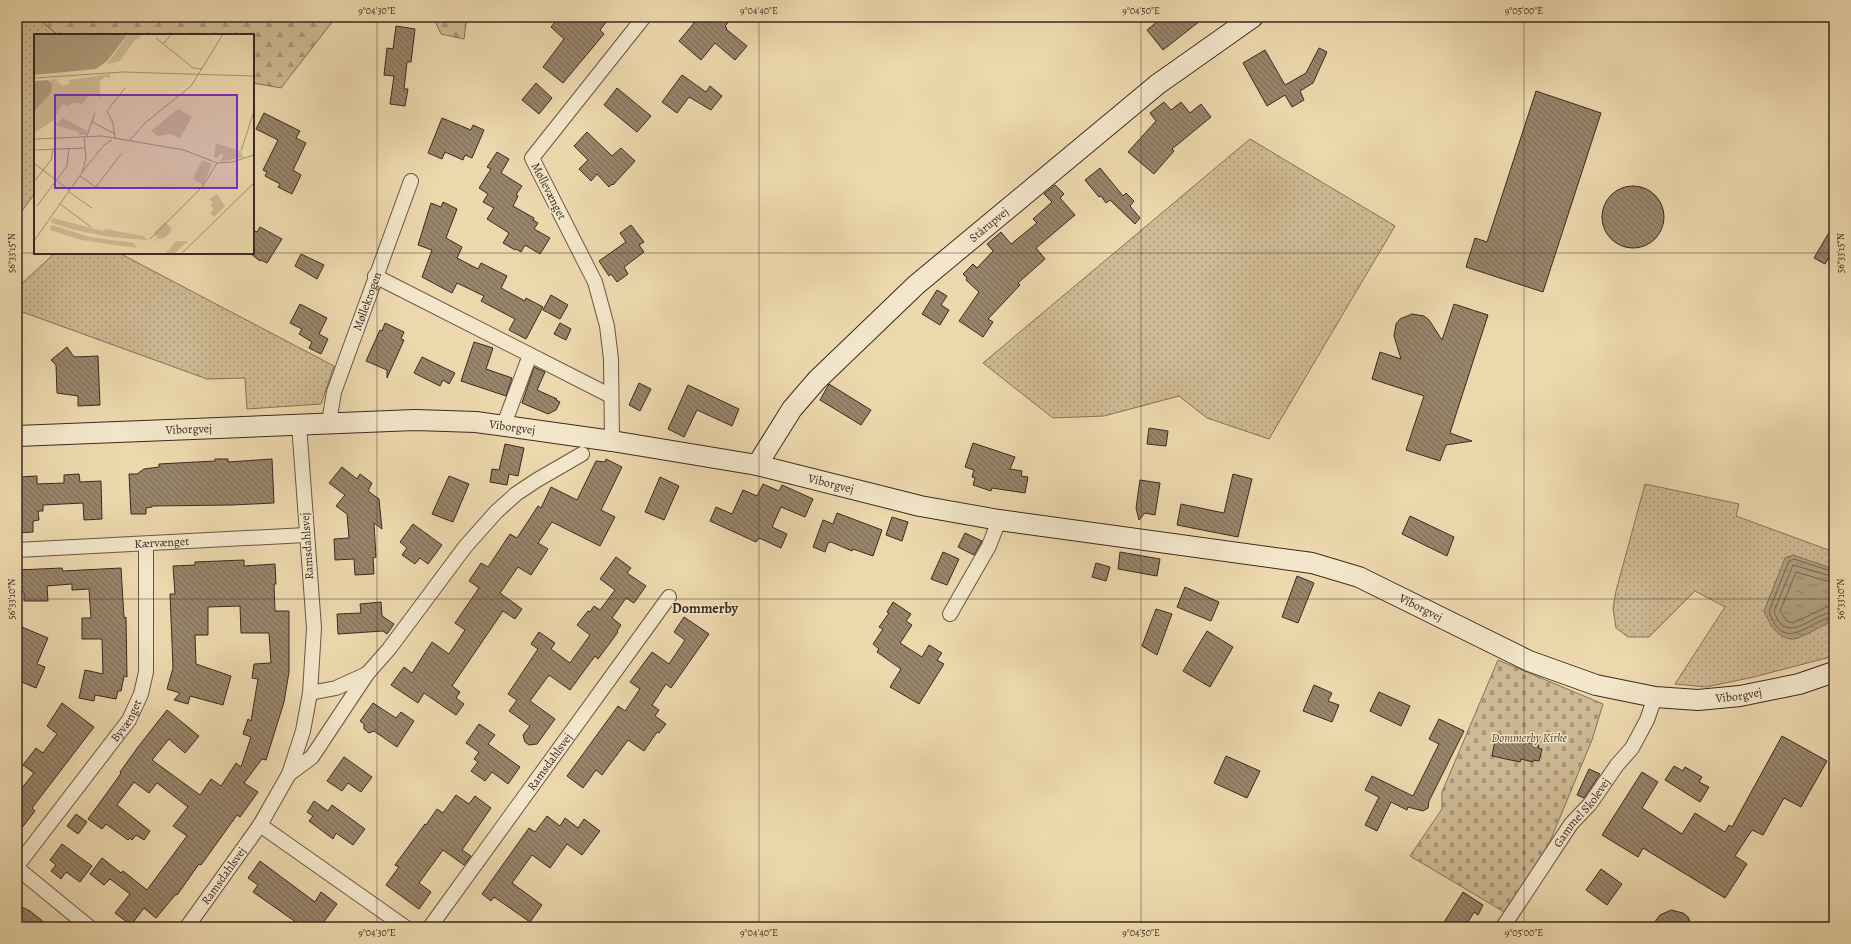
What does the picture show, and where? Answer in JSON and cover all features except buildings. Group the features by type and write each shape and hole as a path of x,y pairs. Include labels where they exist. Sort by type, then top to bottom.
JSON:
{"street":[{"name":"Møllevænget","path":"612,440 611,359 607,326 595,282 532,158 644,17"},
{"name":"Stårupvej","path":"757,465 796,404 817,380 916,285 1158,84 1253,17"},
{"name":"Møllekrogen","path":"329,422 334,392 375,276 411,181"},
{"path":"375,276 611,396"},
{"path":"503,427 530,354"},
{"name":"Viborgvej","path":"17,436 329,422 415,420 476,422 503,427 612,440 757,465 920,506 999,520 1312,563 1359,577 1529,661 1596,685 1655,697 1698,700 1740,696 1799,684 1834,672"},
{"name":"Ramsdahlsvej","path":"187,927 260,825 289,774 303,731 310,693 314,628 299,424"},
{"name":"Ramsdahlsvej","path":"289,774 312,757 367,674 389,649 465,547 496,512 516,494 582,454"},
{"path":"950,614 989,546 999,520"},
{"name":"Kærvænget","path":"17,550 306,535"},
{"name":"Byvænget","path":"17,867 129,720 141,694 146,672 146,544"},
{"name":"Ramsdahlsvej","path":"430,927 669,597"},
{"name":"Ramsdahlsvej","path":"310,693 336,688 367,674"},
{"name":"Gammel Skolevej","path":"1503,927 1571,824 1590,804 1617,765 1632,748 1647,720 1655,697"},
{"path":"260,825 405,927"},
{"path":"17,867 89,927"}],"green space":[{"path":"17,17 36,17 57,34 34,34 34,194 17,218"},
{"path":"36,17 336,17 281,88 254,83 254,34 57,34"},
{"path":"433,17 467,17 464,39 441,34"},
{"path":"1250,139 1395,226 1269,439 1207,418 1179,396 1104,416 1053,418 983,363"},
{"path":"54,254 121,254 334,366 321,404 247,409 245,378 207,379 17,310 17,288"},
{"path":"1645,484 1739,504 1736,516 1834,552 1834,656 1754,677 1706,687 1675,684 1725,607 1695,591 1649,637 1628,637 1616,628 1613,608 1616,591"},
{"name":"Dommerby Kirke","path":"1498,660 1603,704 1592,740 1546,851 1506,913 1410,856 1442,809 1442,792"}],"water":[{"path":"1793,555 1834,569 1834,620 1808,634 1794,639 1788,639 1783,637 1775,630 1764,611 1785,558"}],"district":[{"name":"Dommerby","path":"705,608"}]}
